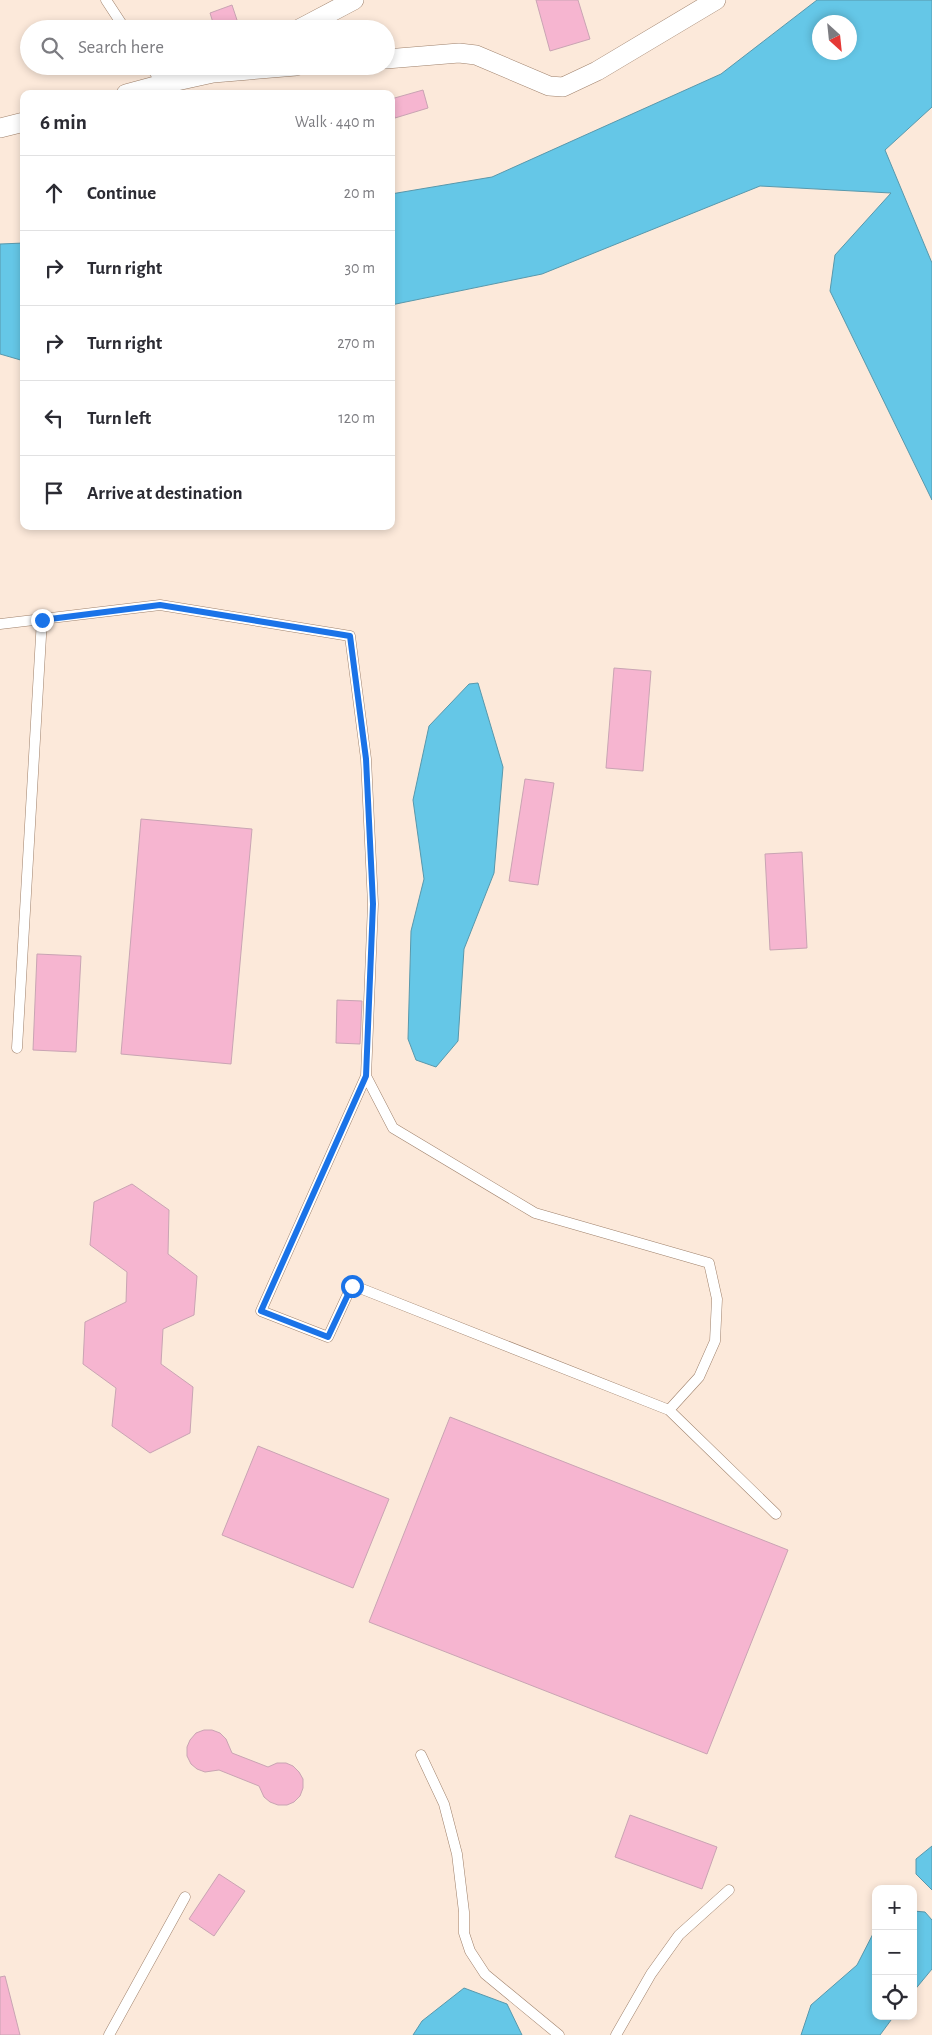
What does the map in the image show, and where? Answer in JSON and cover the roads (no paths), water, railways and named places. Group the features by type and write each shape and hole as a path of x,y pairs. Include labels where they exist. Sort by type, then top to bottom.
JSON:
{"street":[{"path":"316,20 354,0"},
{"path":"395,58 459,53 476,55 549,86 563,87 598,71 716,0"},
{"path":"141,90 199,75"},
{"path":"0,128 20,123"}],"lane":[{"path":"106,0 119,20"},
{"path":"156,75 163,84"},
{"path":"0,624 160,605 350,636 366,759 373,904 366,1076 261,1311 328,1337 352,1286 669,1410 776,1514"},
{"path":"17,1048 42,620"},
{"path":"366,1076 393,1128 535,1213 709,1263 717,1299 715,1341 699,1377 669,1410"},
{"path":"421,1755 444,1804 457,1854 464,1912 464,1933 470,1951 485,1974 559,2035"},
{"path":"616,2035 651,1974 679,1935 729,1890"},
{"path":"109,2035 184,1897"}],"water":[{"path":"817,0 932,0 932,107 885,150 932,263 932,500 830,291 835,255 891,193 760,186 542,274 395,304 395,193 492,177 721,74"},
{"path":"20,243 20,360 0,354 0,244"},
{"path":"478,683 503,767 494,873 464,949 458,1041 436,1067 416,1060 408,1039 411,931 424,879 413,800 429,726 469,684"},
{"path":"932,1846 932,1890 916,1874 916,1859"},
{"path":"917,1911 925,1912 932,1920 932,1969 917,1987"},
{"path":"872,1936 872,2020 891,2020 880,2035 801,2035 811,2005 857,1965"},
{"path":"464,1988 507,2004 522,2035 413,2035 422,2021"}]}
